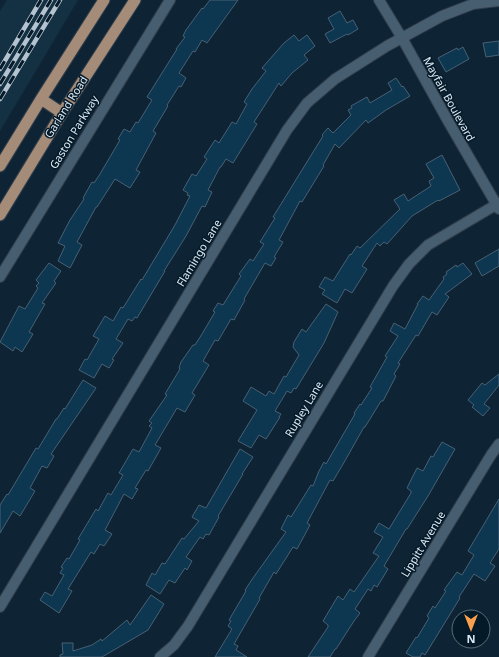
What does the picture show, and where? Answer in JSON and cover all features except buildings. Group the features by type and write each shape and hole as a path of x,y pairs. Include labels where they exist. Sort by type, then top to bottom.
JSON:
{"main road":[{"path":"0,166 104,0"},
{"name":"Garland Road","path":"0,215 62,112 135,0"},
{"path":"41,99 62,112"}],"street":[{"name":"Gaston Parkway","path":"0,277 170,0"},
{"name":"Mayfair Boulevard","path":"379,0 498,205"},
{"name":"Flamingo Lane","path":"0,606 287,130 307,103 335,79 402,38 442,16 473,4 499,1"},
{"name":"Rupley Lane","path":"160,657 174,645 188,626 392,286 409,264 428,246 498,205"},
{"name":"Lippitt Avenue","path":"368,657 499,444"}],"shaded area":[{"path":"7,0 78,0 0,131 0,11"}],"railway":[{"path":"0,69 41,0"},
{"path":"0,84 51,0"},
{"path":"0,99 60,0"}]}
